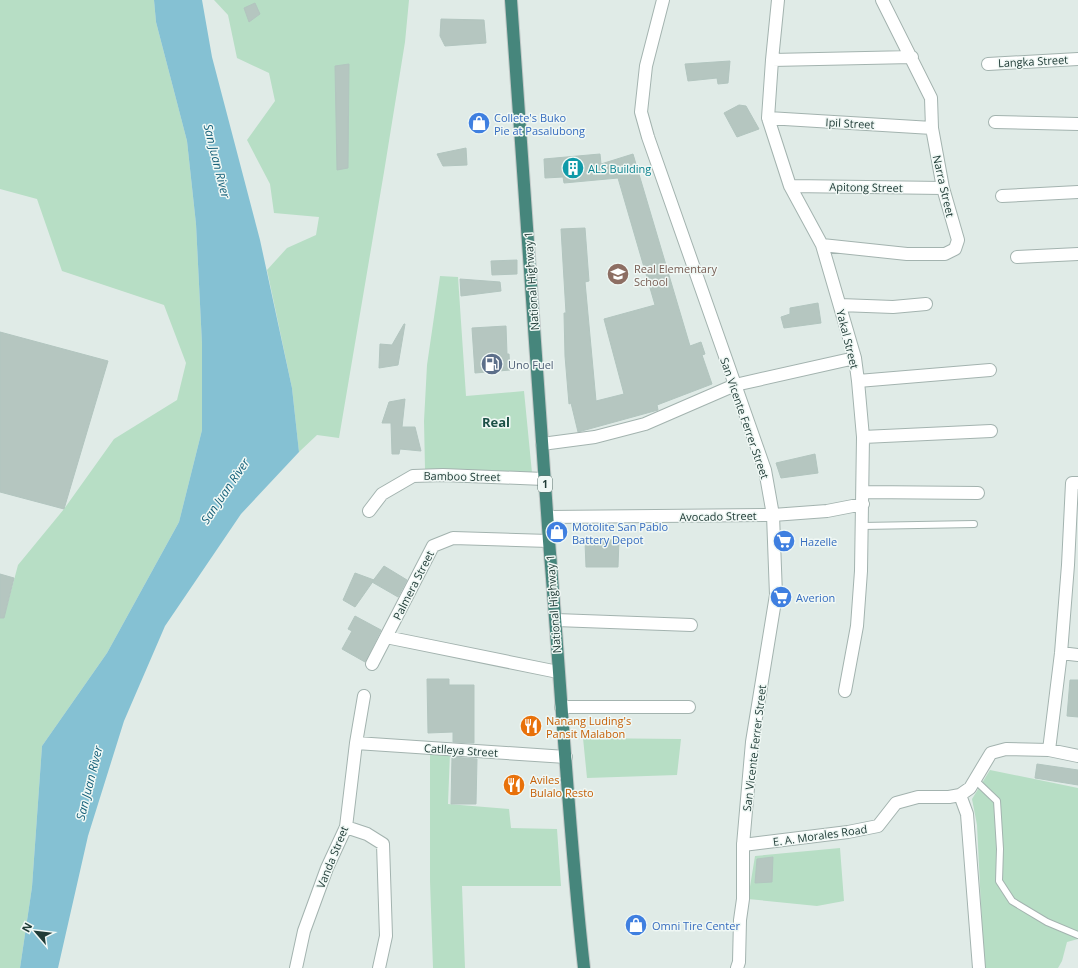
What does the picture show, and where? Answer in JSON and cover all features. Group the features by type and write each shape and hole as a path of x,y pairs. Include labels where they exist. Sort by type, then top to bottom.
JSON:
{"highway":[{"name":"National Highway 1","path":"511,0 544,479 556,620 558,672 576,895 584,968"}],"street":[{"name":"San Vicente Ferrer Street","path":"663,0 646,66 641,112 648,137 765,470 773,515 776,595 752,742 743,845 743,899 740,920 739,962 737,968"},
{"name":"Yakal Street","path":"778,0 768,118 790,186 822,245 855,358 858,381 863,437 861,570 857,626 845,691"},
{"name":"Narra Street","path":"822,245 907,254 945,254 955,249 958,240 943,188 932,128 931,98 912,57 882,0"},
{"path":"772,60 912,57"},
{"name":"Langka Street","path":"988,64 1078,59"},
{"name":"Ipil Street","path":"768,118 932,128"},
{"path":"995,122 1078,124"},
{"name":"Apitong Street","path":"790,186 943,188"},
{"path":"1002,196 1078,192"},
{"path":"1017,257 1078,254"},
{"path":"840,305 893,307 926,304"},
{"path":"542,444 596,437 645,424 735,386 855,358"},
{"path":"858,381 990,370"},
{"path":"863,437 991,431"},
{"name":"Bamboo Street","path":"369,511 382,494 413,476 443,475 544,479"},
{"path":"1049,750 1073,566 1072,484 1078,483"},
{"name":"Avocado Street","path":"548,517 773,515 827,511 863,498 978,493"},
{"name":"Palmera Street","path":"372,664 433,546 453,538 549,541"},
{"path":"556,620 691,625"},
{"path":"386,637 558,672"},
{"path":"1061,653 1078,655"},
{"name":"Vanda Street","path":"296,968 304,931 327,868 346,827 356,743 364,696"},
{"path":"561,707 689,707"},
{"name":"Catlleya Street","path":"356,743 566,757"},
{"path":"979,968 967,814 960,795 970,788 991,753 1006,749 1049,750 1078,756"},
{"name":"E. A. Morales Road","path":"743,845 848,832 878,826 896,804 918,797 949,797 960,795"},
{"path":"346,827 367,834 383,844 386,936 379,968"}],"lane":[{"path":"862,526 974,524"},
{"path":"975,780 997,801 1000,881 1012,901 1047,922 1078,934"}],"green space":[{"path":"0,0 154,0 156,22 187,141 196,224 202,344 202,430 179,522 107,653 42,746 32,887 20,968 0,968 0,614 6,610 18,565 64,509 114,439 177,400 186,363 164,305 62,271 37,199 0,189"},
{"path":"214,0 409,0 405,42 339,438 317,435 299,452 292,388 267,270 287,248 316,235 319,217 274,213 270,184 247,140 275,101 269,73 237,58 228,15"},
{"path":"440,276 458,277 466,396 524,391 532,473 425,469 424,421 427,365"},
{"path":"583,738 681,739 677,775 587,778"},
{"path":"430,752 450,753 448,804 509,809 511,828 557,829 561,886 462,886 465,968 433,968 430,881"},
{"path":"990,770 1078,788 1078,939 1067,942 1062,961 1058,968 984,968 977,825 972,799"},
{"path":"840,848 844,901 817,906 748,899 755,856"}],"water":[{"name":"San Juan River","path":"154,0 202,0 212,57 260,240 292,388 299,452 241,514 165,626 124,721 88,836 58,968 20,968 32,887 42,746 107,653 179,522 202,430 202,344 196,224 187,141 156,22"}],"building":[{"path":"255,3 260,14 249,22 244,8"},
{"path":"441,19 484,20 486,43 445,46 440,36"},
{"path":"730,61 728,83 718,84 717,78 688,81 685,64"},
{"path":"349,64 348,168 337,170 335,66"},
{"path":"739,105 746,106 759,129 737,137 724,113"},
{"path":"466,148 467,165 443,166 437,154"},
{"path":"600,154 601,164 633,154 690,346 701,342 705,354 702,355 712,384 657,405 658,410 578,432 571,403 569,404 565,356 564,313 566,313 561,229 585,228 589,281 585,282 596,401 624,394 604,319 655,305 618,178 564,183 563,177 545,178 544,159"},
{"path":"517,260 517,274 492,275 491,261"},
{"path":"460,279 500,282 501,291 461,296"},
{"path":"818,303 821,323 784,328 781,317 790,314 790,308"},
{"path":"404,324 398,365 379,368 380,344 392,345"},
{"path":"506,326 507,354 509,354 510,370 475,373 472,328"},
{"path":"0,332 108,361 64,509 0,492"},
{"path":"405,399 402,427 415,427 421,451 400,449 399,454 392,454 391,423 382,423 389,402"},
{"path":"815,454 818,473 781,478 776,463"},
{"path":"619,539 618,567 586,567 585,542"},
{"path":"384,566 407,580 398,597 372,582"},
{"path":"355,573 374,580 355,607 343,600"},
{"path":"0,574 14,578 4,618 0,618"},
{"path":"355,616 381,630 365,662 342,649 352,631 348,629"},
{"path":"427,679 449,679 449,685 474,685 474,743 453,742 453,732 428,733"},
{"path":"1070,680 1078,680 1078,717 1067,716"},
{"path":"452,757 477,759 476,804 451,804"},
{"path":"1037,764 1078,770 1078,785 1035,778"},
{"path":"773,857 772,882 755,883 757,859"}],"place":[{"name":"Collete's Buko Pie at Pasalubong","path":"479,123"},
{"name":"ALS Building","path":"573,168"},
{"name":"Real Elementary School","path":"618,274"},
{"name":"Uno Fuel","path":"492,364"},
{"name":"Motolite San Pablo Battery Depot","path":"557,532"},
{"name":"Hazelle","path":"784,541"},
{"name":"Averion","path":"781,597"},
{"name":"Nanang Luding's Pansit Malabon","path":"531,726"},
{"name":"Aviles Bulalo Resto","path":"514,785"},
{"name":"Omni Tire Center","path":"636,925"}],"district":[{"name":"Real","path":"496,422"}]}
